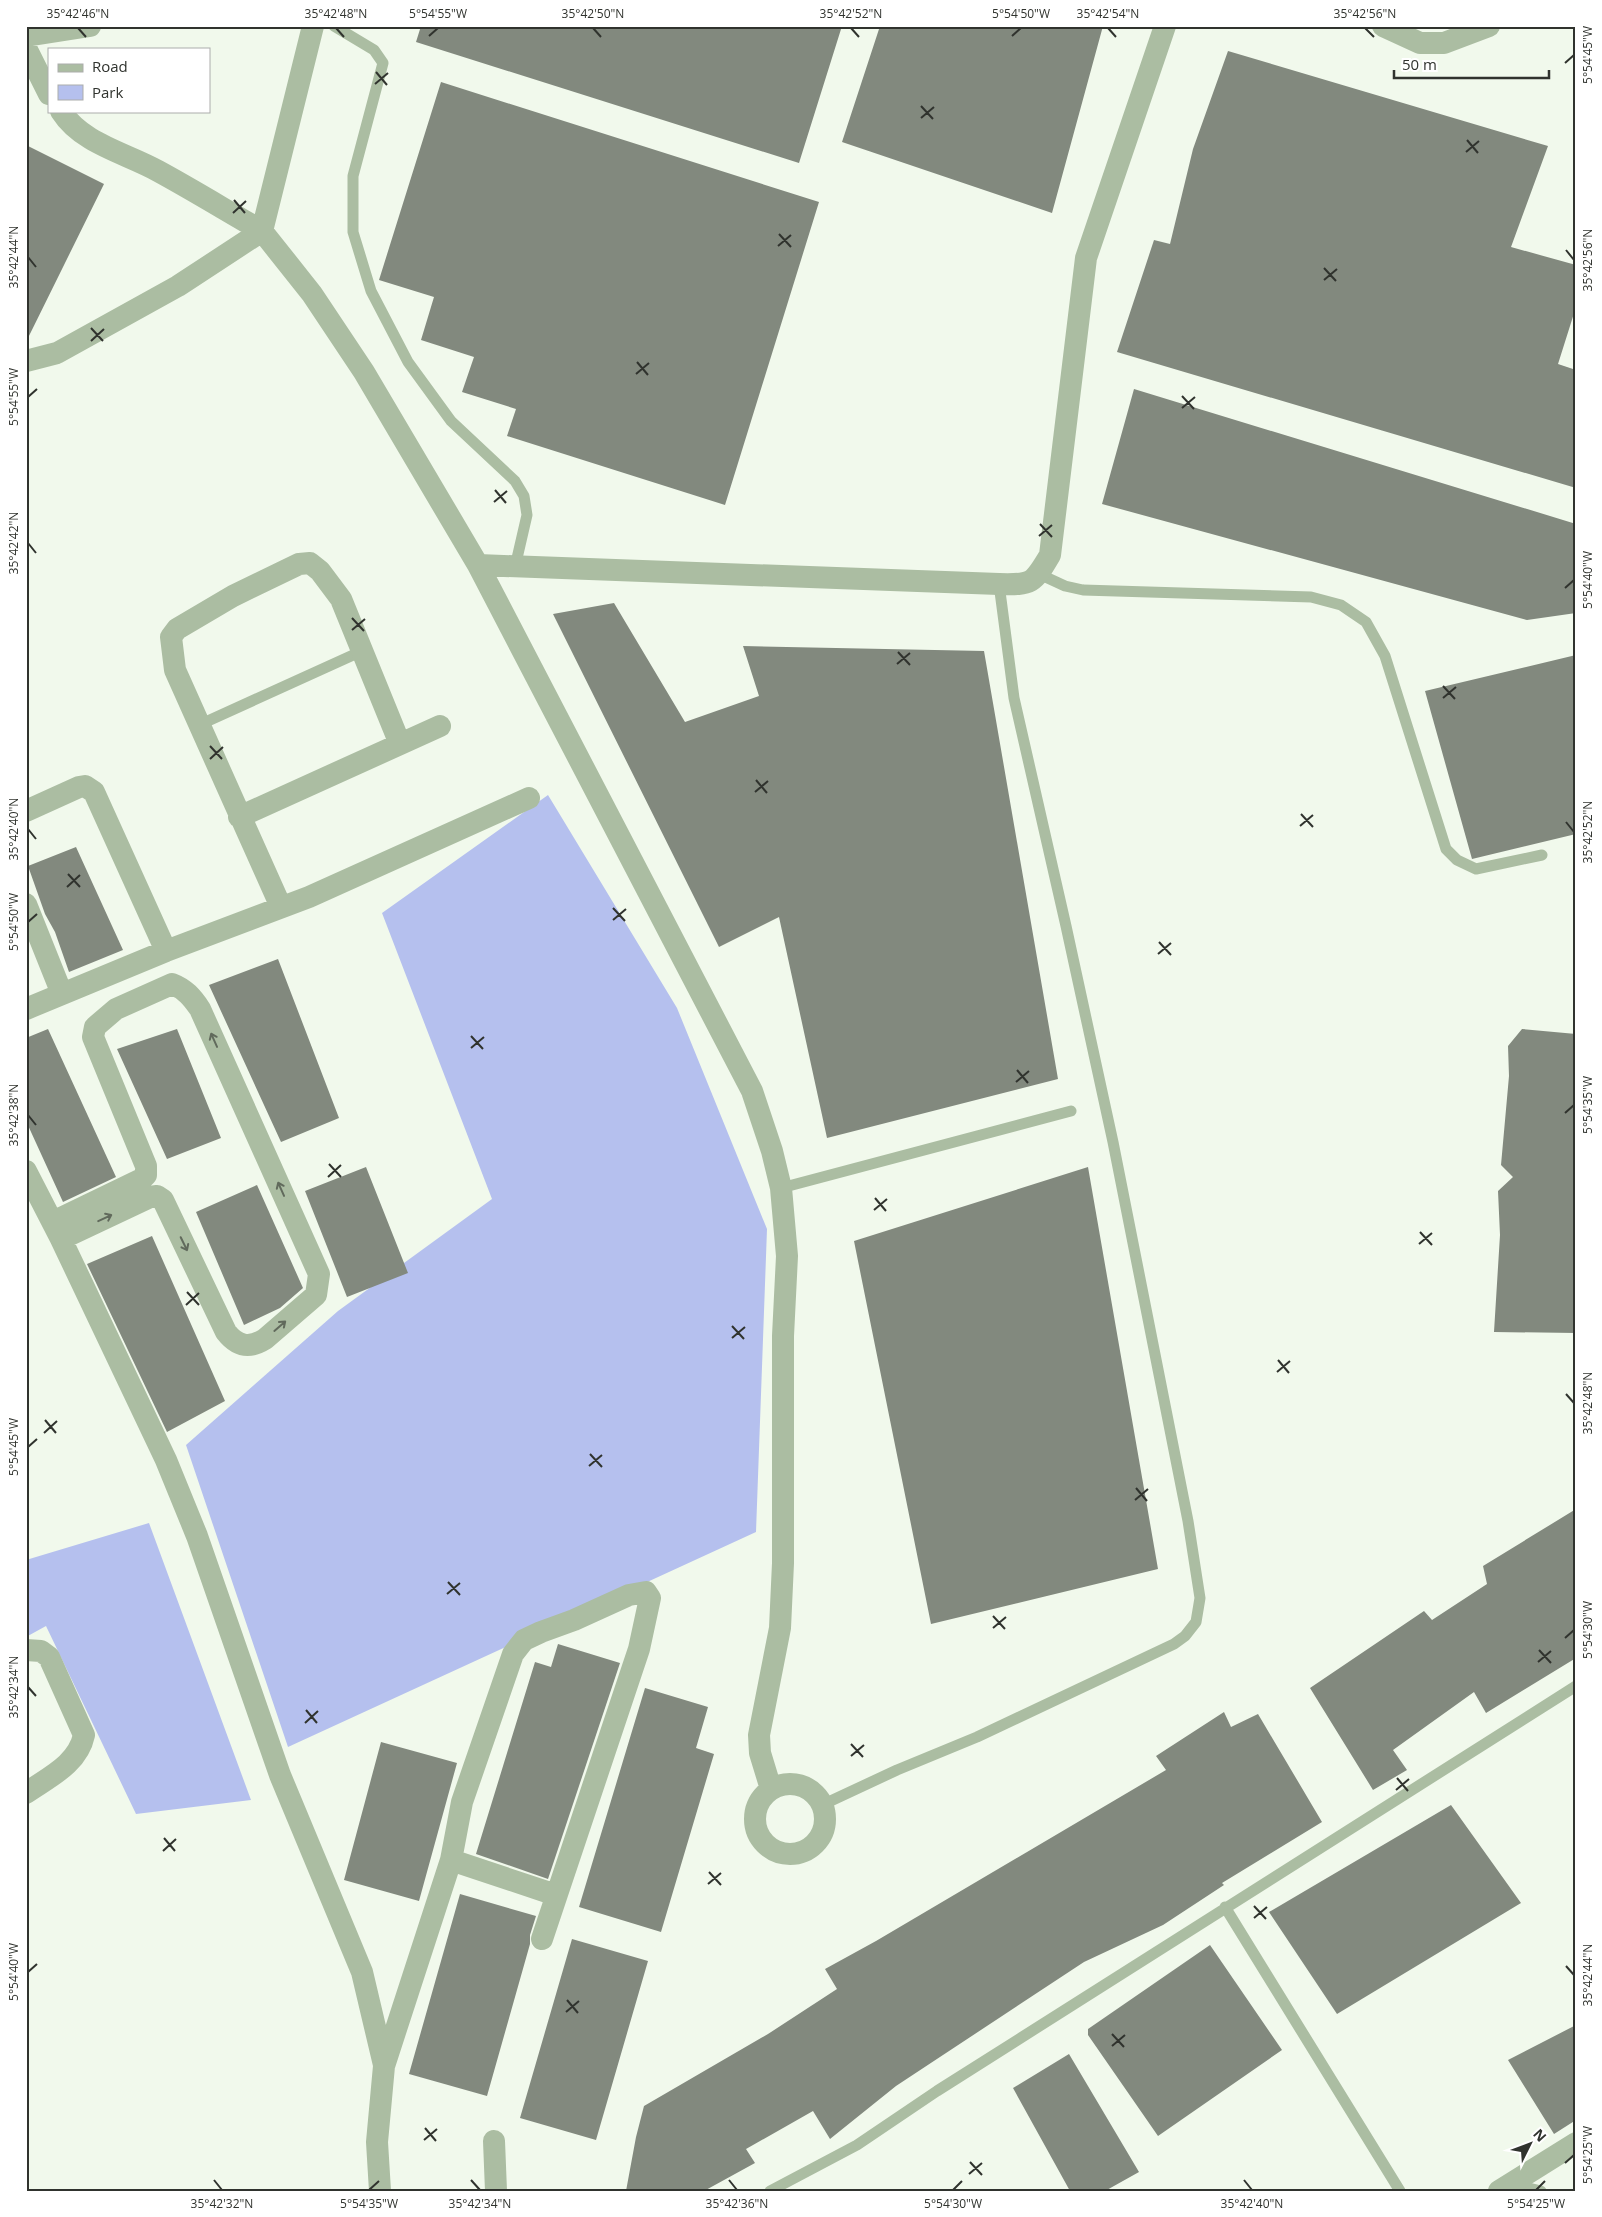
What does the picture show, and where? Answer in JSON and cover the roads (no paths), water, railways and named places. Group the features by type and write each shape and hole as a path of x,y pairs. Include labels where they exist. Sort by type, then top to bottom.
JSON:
{"street":[{"path":"26,36 90,26"},
{"path":"26,361 57,353 178,286 262,231 313,26"},
{"path":"478,565 999,584 1025,584 1039,574 1050,555 1086,258 1165,26"},
{"path":"1383,26 1420,43 1444,43 1489,26"},
{"path":"26,48 48,92"},
{"path":"61,112 68,122 105,147 156,170 262,231 312,294 364,372 478,565 752,1091 772,1151 781,1188 787,1256 783,1336 784,1563 780,1628 760,1735 760,1753 771,1789"},
{"path":"281,907 239,818 175,670 171,637 177,628 233,596 300,564 310,563 320,571 340,599 400,744"},
{"path":"239,818 440,726"},
{"path":"26,811 79,787 85,786 94,792 166,951"},
{"path":"26,1010 166,951 309,897 529,798"},
{"path":"26,904 62,994"},
{"path":"172,984 181,987 190,995 200,1009 319,1274 316,1295 265,1339 258,1343 247,1345 234,1342 226,1332 163,1200 157,1196 57,1231 146,1175 146,1166 93,1037 96,1027 116,1009 172,984"},
{"path":"26,1171 57,1231 166,1460 196,1536 280,1775 362,1972 384,2066"},
{"path":"380,2191 378,2142 384,2066 451,1860 462,1802 512,1654 524,1640 541,1632 574,1620 629,1595 646,1592 650,1598 639,1650 542,1939"},
{"path":"26,1650 41,1651 49,1657 84,1735 81,1749 71,1762 26,1793"},
{"path":"780,1785 800,1785 817,1796 822,1805 825,1824 816,1842 800,1853 780,1853 763,1842 755,1824 758,1804 771,1789 780,1785"},
{"path":"451,1860 556,1895"},
{"path":"494,2142 496,2191"},
{"path":"1506,2187 1576,2143"}],"lane":[{"path":"334,26 374,50 383,63 352,176 353,232 371,292 408,362 451,420 515,481 524,496 527,515 514,567"},
{"path":"1039,574 1065,586 1083,590 1311,597 1341,605 1366,622 1385,656 1446,849 1457,860 1476,869 1542,855"},
{"path":"822,1805 896,1770 977,1737 1174,1644 1185,1636 1196,1622 1200,1598 1188,1521 1115,1152 1014,698 999,584"},
{"path":"199,725 362,651"},
{"path":"781,1188 1071,1111"},
{"path":"770,2191 857,2145 936,2091 1576,1686"},
{"path":"1225,1907 1400,2191"},
{"path":"1506,2187 1541,2191"}]}
